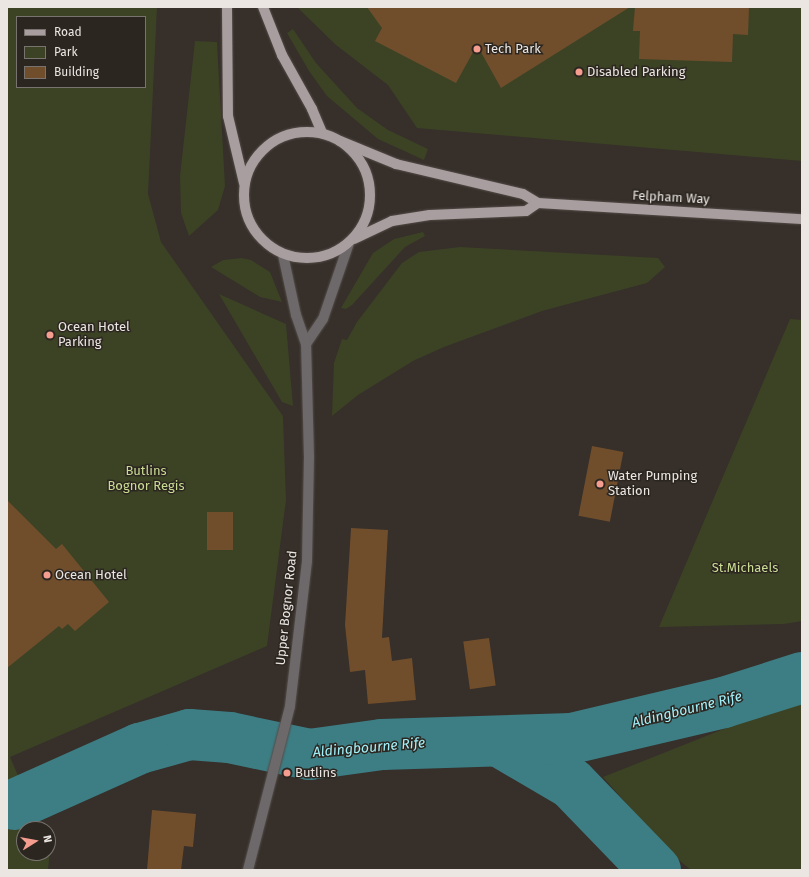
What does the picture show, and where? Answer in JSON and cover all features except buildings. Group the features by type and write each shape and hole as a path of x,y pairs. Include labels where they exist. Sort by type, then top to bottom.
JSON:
{"main road":[{"path":"227,7 228,116 244,183 244,208 248,220 260,239 284,254 300,259 320,258 351,241 368,212 369,184 358,157 340,141 322,133 296,132 277,138 261,150 244,183"},
{"path":"263,7 282,55 312,109 322,133"},
{"name":"Felpham Way","path":"340,141 396,164 523,194 538,204 802,219"},
{"name":"Felpham Way","path":"351,241 392,221 430,215 526,211 538,204"}],"street":[{"path":"306,344 323,319 351,241"},
{"name":"Upper Bognor Road","path":"248,870 290,706 307,561 309,457 306,344 296,315 284,254"}],"green space":[{"name":"Butlins Bognor Regis","path":"7,7 157,7 148,194 161,242 283,416 286,500 267,646 10,757 38,821 16,821 16,861 49,861 48,870 7,870"},
{"path":"297,7 802,7 802,161 417,128 388,85 336,45"},
{"path":"293,29 316,63 357,108 388,130 428,149 424,160 378,139 327,96 309,71 287,33"},
{"path":"195,41 217,42 225,186 218,210 189,236 181,213 180,176"},
{"path":"423,232 425,236 405,247 352,305 346,309 341,308 373,253 394,239"},
{"path":"460,247 658,258 665,267 647,283 542,311 444,347 413,361 358,395 332,416 334,363 342,339 347,340 357,322 402,263 419,252"},
{"path":"242,258 251,260 270,272 282,302 260,297 211,267 223,260"},
{"path":"219,294 286,324 293,406 282,402"},
{"name":"St.Michaels","path":"790,319 802,320 802,621 784,624 659,627"},
{"path":"802,698 802,870 691,870 668,851 603,777"}],"waterway":[{"name":"Aldingbourne Rife","path":"14,804 139,748 189,734 229,737 309,754 381,744 571,738 723,702 802,677"},
{"name":"Aldingbourne Rife","path":"499,741 571,783 655,870"}],"place":[{"name":"Tech Park","path":"477,49"},
{"name":"Disabled Parking","path":"579,72"},
{"name":"Ocean Hotel Parking","path":"50,335"},
{"name":"Water Pumping Station","path":"600,484"},
{"name":"Ocean Hotel","path":"47,575"},
{"name":"Butlins","path":"287,773"}]}
